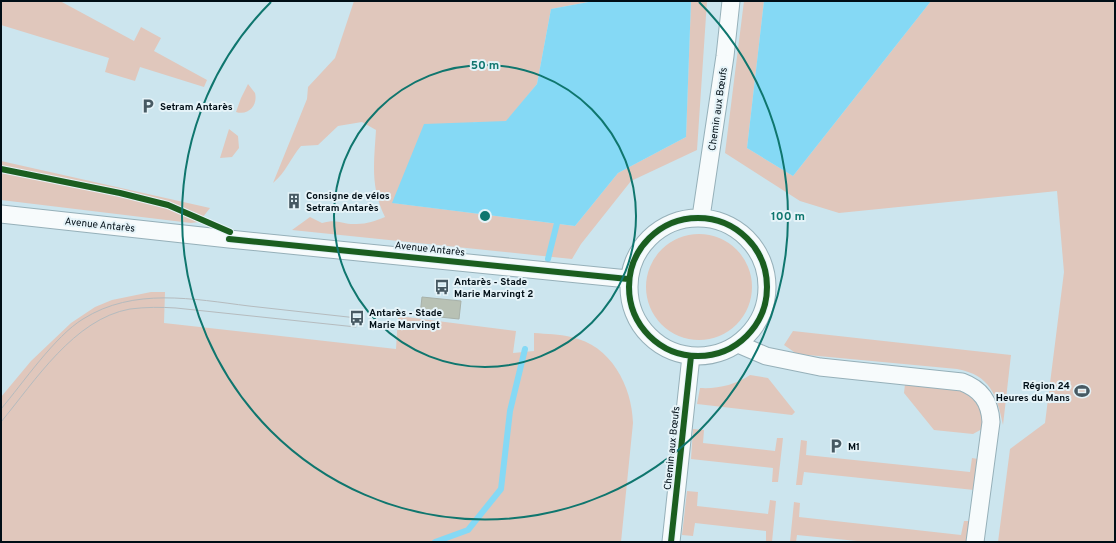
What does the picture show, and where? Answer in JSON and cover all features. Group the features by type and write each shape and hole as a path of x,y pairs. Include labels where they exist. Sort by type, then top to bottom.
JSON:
{"street":[{"name":"Chemin aux Bœufs","path":"701,217 725,56 731,1"},
{"name":"Avenue Antarès","path":"1,214 229,239 628,278"},
{"path":"701,217 722,221 741,232 756,248 765,268 768,289 764,310 754,329 738,344 724,352 708,356 691,356 670,351 651,339 637,322 629,301 628,278 634,259 645,241 661,227 680,219 701,217"},
{"path":"738,344 766,356 820,367 962,382 975,387 988,402 992,422 975,542"},
{"name":"Chemin aux Bœufs","path":"671,542 691,356"}],"shaded area":[{"path":"1,1 60,1 134,41 141,27 161,38 154,51 207,80 204,87 140,67 135,81 105,72 109,58 1,25"},
{"path":"354,1 594,1 551,9 537,84 506,122 474,122 393,203 575,226 618,173 686,137 691,1 707,1 697,150 631,181 581,244 572,259 292,230 310,217 322,223 337,221 361,224 385,217 380,206 375,185 374,164 376,130 362,122 338,126 318,145 301,146 273,183 307,99 308,87 335,58"},
{"path":"744,1 764,1 747,148 793,176 931,1 1115,1 1115,542 998,542 1010,449 1045,423 1064,272 1057,191 839,213 800,201 725,153"},
{"path":"248,84 255,93 256,97 254,105 249,111 241,113 236,112 241,98"},
{"path":"229,129 238,136 239,148 232,157 220,158"},
{"path":"1,161 210,208 199,222 191,223 1,200"},
{"path":"699,234 719,238 737,249 748,267 752,287 748,307 737,325 719,336 699,340 679,336 661,325 650,307 646,287 650,267 661,249 679,238"},
{"path":"151,292 165,292 164,323 396,349 398,316 516,331 513,353 534,351 534,333 562,335 585,341 608,358 617,369 629,395 632,409 633,423 621,542 1,542 1,397 31,361 71,323 95,307 112,300"},
{"path":"793,331 1011,355 1003,425 995,396 984,381 977,376 957,369 797,354 784,345"},
{"path":"750,375 768,378 795,412 792,415 697,404 700,388 726,386"},
{"path":"905,384 958,390 970,396 978,405 982,415 982,429 973,434 934,430 904,393"},
{"path":"693,429 704,430 703,443 775,451 777,438 783,438 778,482 772,482 773,468 691,459"},
{"path":"801,440 807,441 806,455 970,472 972,458 978,459 974,490 804,472 802,485 796,485"},
{"path":"687,491 698,492 697,506 768,514 770,500 776,501 772,542 766,542 766,531 695,523 693,536 682,535"},
{"path":"794,502 800,503 799,517 961,535 964,521 969,521 967,542 867,542 797,535 796,542 790,542"}],"water":[{"path":"594,1 691,1 686,137 618,173 575,226 392,203 424,124 506,121 537,84 551,9"},
{"path":"764,1 931,1 793,176 747,148"}],"building":[{"path":"422,297 461,301 459,319 420,315"}],"waterway":[{"path":"548,259 557,223"},
{"path":"435,542 468,530 501,489 510,411 525,349"}],"tram line":[{"path":"1,409 51,348 72,327 83,319 102,309 123,302 143,299 185,299 357,318"},
{"path":"1,422 42,371 74,338 91,325 110,315 130,309 153,307 176,308 356,327"}],"cycle path":[{"path":"1,169 120,193 168,205 230,232"},
{"path":"705,218 725,223 737,229 752,243 762,260 766,273 767,287 766,301 762,314 756,326 742,341 725,351 712,355 691,356 671,351 659,345 644,331 634,314 630,301 629,280 634,260 640,248 654,233 671,223 684,219 705,218"},
{"path":"229,239 628,279"},
{"path":"671,542 691,356"}],"place":[{"name":"Setram Antarès","path":"148,106"},
{"name":"Consigne de vélos Setram Antarès","path":"294,201"},
{"name":"Antarès - Stade Marie Marvingt 2","path":"442,287"},
{"name":"Antarès - Stade Marie Marvingt","path":"357,318"},
{"name":"Région 24 Heures du Mans","path":"1082,391"},
{"name":"M1","path":"836,446"}]}
